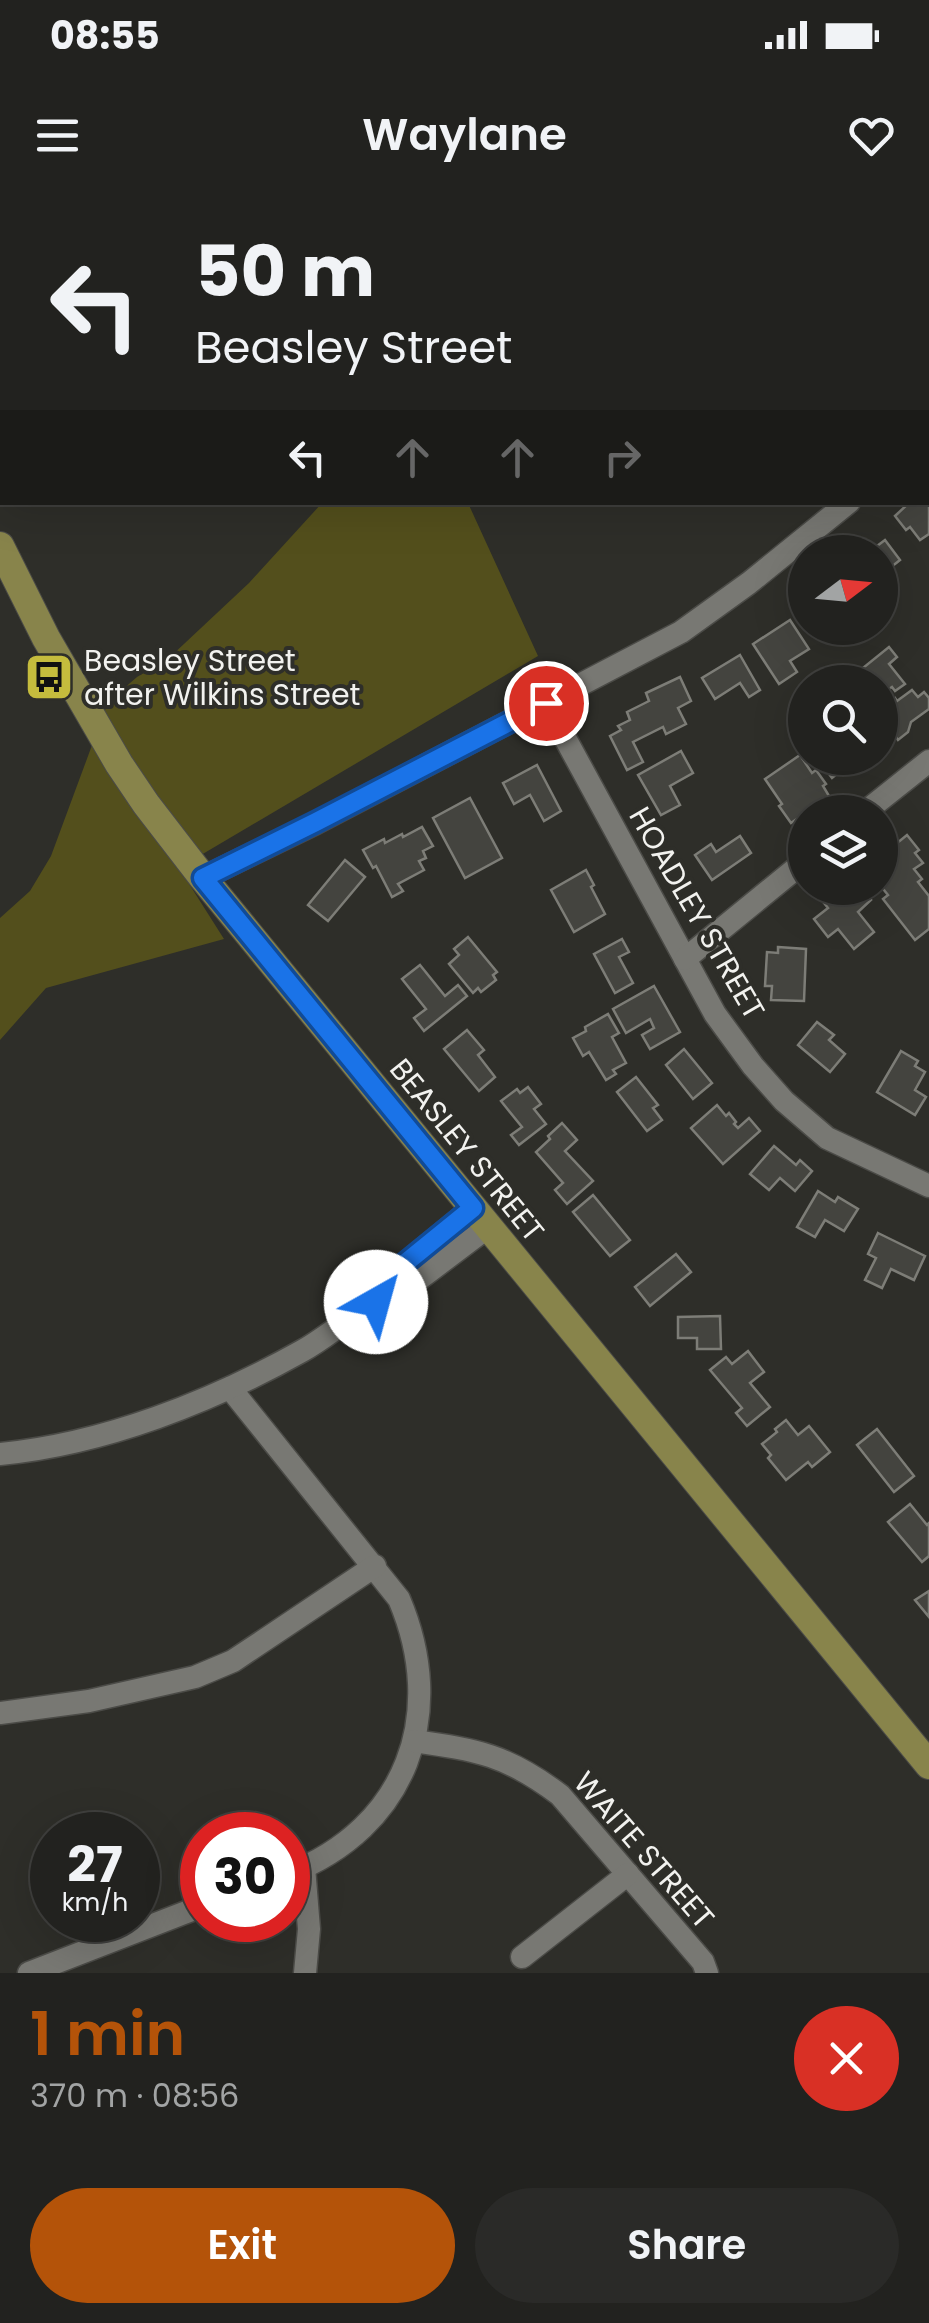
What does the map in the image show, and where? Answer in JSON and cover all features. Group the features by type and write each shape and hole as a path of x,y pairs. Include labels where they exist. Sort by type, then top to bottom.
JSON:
{"main road":[{"name":"BEASLEY STREET","path":"0,546 46,638 146,804 929,1765"}],"street":[{"path":"203,878 681,632 749,584 844,505"},
{"name":"HOADLEY STREET","path":"546,703 714,1014 753,1066 784,1102 827,1138 929,1185"},
{"path":"886,795 929,760"},
{"path":"685,959 788,875"},
{"path":"0,1454 86,1438 157,1418 230,1388 305,1350 376,1302 382,1282 481,1217"},
{"path":"230,1388 375,1566 398,1599 413,1640 421,1688 408,1762 389,1797 361,1829 330,1854 310,1863"},
{"path":"0,1712 89,1700 195,1677 232,1661 375,1566"},
{"name":"WAITE STREET","path":"414,1741 474,1750 506,1760 560,1795 703,1962 708,1973"},
{"path":"522,1957 628,1874"},
{"path":"29,1973 180,1915"},
{"path":"305,1973 308,1942"}],"shaded area":[{"path":"320,505 469,505 538,656 179,868 224,939 46,988 0,1040 0,918 30,891 51,856 108,702 137,677 169,658 249,583"}],"building":[{"path":"907,505 929,505 929,534 920,540 895,516"},
{"path":"788,621 788,645 806,645 809,649 790,661 788,678 779,684 753,644"},
{"path":"889,647 897,657 890,665 867,665"},
{"path":"740,655 760,690 749,697 740,683 715,699 702,678"},
{"path":"680,677 691,701 678,708 686,724 666,734 663,727 633,742 643,762 627,770 610,736 630,720 627,712 649,701 646,693"},
{"path":"912,690 918,697 924,692 929,698 929,709 911,722 908,732 898,740 898,700"},
{"path":"681,751 693,773 670,786 680,805 661,815 638,775"},
{"path":"788,763 788,775 820,775 828,795 788,795 788,819 765,779"},
{"path":"537,765 561,811 544,821 530,795 514,804 503,783"},
{"path":"470,798 502,858 465,878 433,818"},
{"path":"422,827 433,846 423,851 426,858 419,861 424,870 398,884 403,891 392,897 363,850"},
{"path":"907,835 919,850 915,853 923,863 914,869 929,896 929,929 915,940 888,905 898,905 898,842"},
{"path":"740,836 751,853 712,880 695,855 711,844 716,852"},
{"path":"345,860 365,877 328,921 308,905"},
{"path":"586,870 605,914 574,932 551,890"},
{"path":"826,905 866,905 858,912 874,932 854,949 838,929 828,937 814,919 828,908"},
{"path":"468,937 497,972 493,975 496,980 481,992 478,988 473,993 449,964 459,955 454,949"},
{"path":"622,939 629,952 619,957 633,983 615,993 594,954"},
{"path":"778,947 806,949 804,1001 771,1000 772,986 765,986 767,952 778,953"},
{"path":"420,965 445,996 458,985 467,996 424,1031 414,1018 426,1009 402,979"},
{"path":"654,986 680,1032 650,1049 642,1035 654,1028 650,1019 626,1033 613,1009"},
{"path":"608,1014 619,1033 612,1037 626,1063 613,1070 616,1074 606,1080 589,1052 583,1056 573,1038"},
{"path":"817,1022 834,1035 829,1040 845,1054 830,1072 798,1045"},
{"path":"467,1030 484,1050 478,1055 495,1077 479,1091 444,1049"},
{"path":"684,1049 712,1083 693,1099 666,1065"},
{"path":"901,1051 918,1061 915,1066 925,1072 915,1090 926,1097 915,1115 877,1092"},
{"path":"636,1077 658,1105 653,1108 662,1120 647,1131 617,1092"},
{"path":"528,1087 541,1104 534,1109 546,1124 519,1145 511,1135 522,1127 501,1101 517,1089 520,1093"},
{"path":"717,1105 726,1116 729,1113 738,1128 749,1118 760,1131 723,1164 691,1128"},
{"path":"562,1123 577,1140 565,1151 593,1181 567,1204 555,1190 563,1183 536,1152"},
{"path":"774,1146 796,1165 800,1160 812,1171 795,1191 780,1178 769,1190 750,1174"},
{"path":"818,1191 835,1202 838,1197 858,1209 844,1231 825,1220 815,1237 797,1227"},
{"path":"593,1195 630,1240 610,1256 573,1212"},
{"path":"878,1233 925,1256 914,1280 891,1269 882,1288 865,1280 876,1258 868,1254"},
{"path":"676,1254 691,1272 650,1306 635,1287"},
{"path":"720,1316 721,1349 697,1349 697,1338 678,1338 678,1317"},
{"path":"748,1351 764,1372 750,1383 770,1407 747,1426 736,1413 742,1408 710,1370 726,1357 732,1364"},
{"path":"786,1420 798,1435 809,1426 830,1452 812,1467 808,1462 786,1480 762,1444"},
{"path":"877,1429 914,1476 894,1492 857,1445"},
{"path":"910,1504 929,1523 929,1556 922,1562 888,1522"},
{"path":"929,1591 929,1617 915,1600"}],"place":[{"name":"Beasley Street after Wilkins Street","path":"49,677"}],"route":[{"path":"376,1302 382,1282 473,1208 203,878 546,703"}]}
